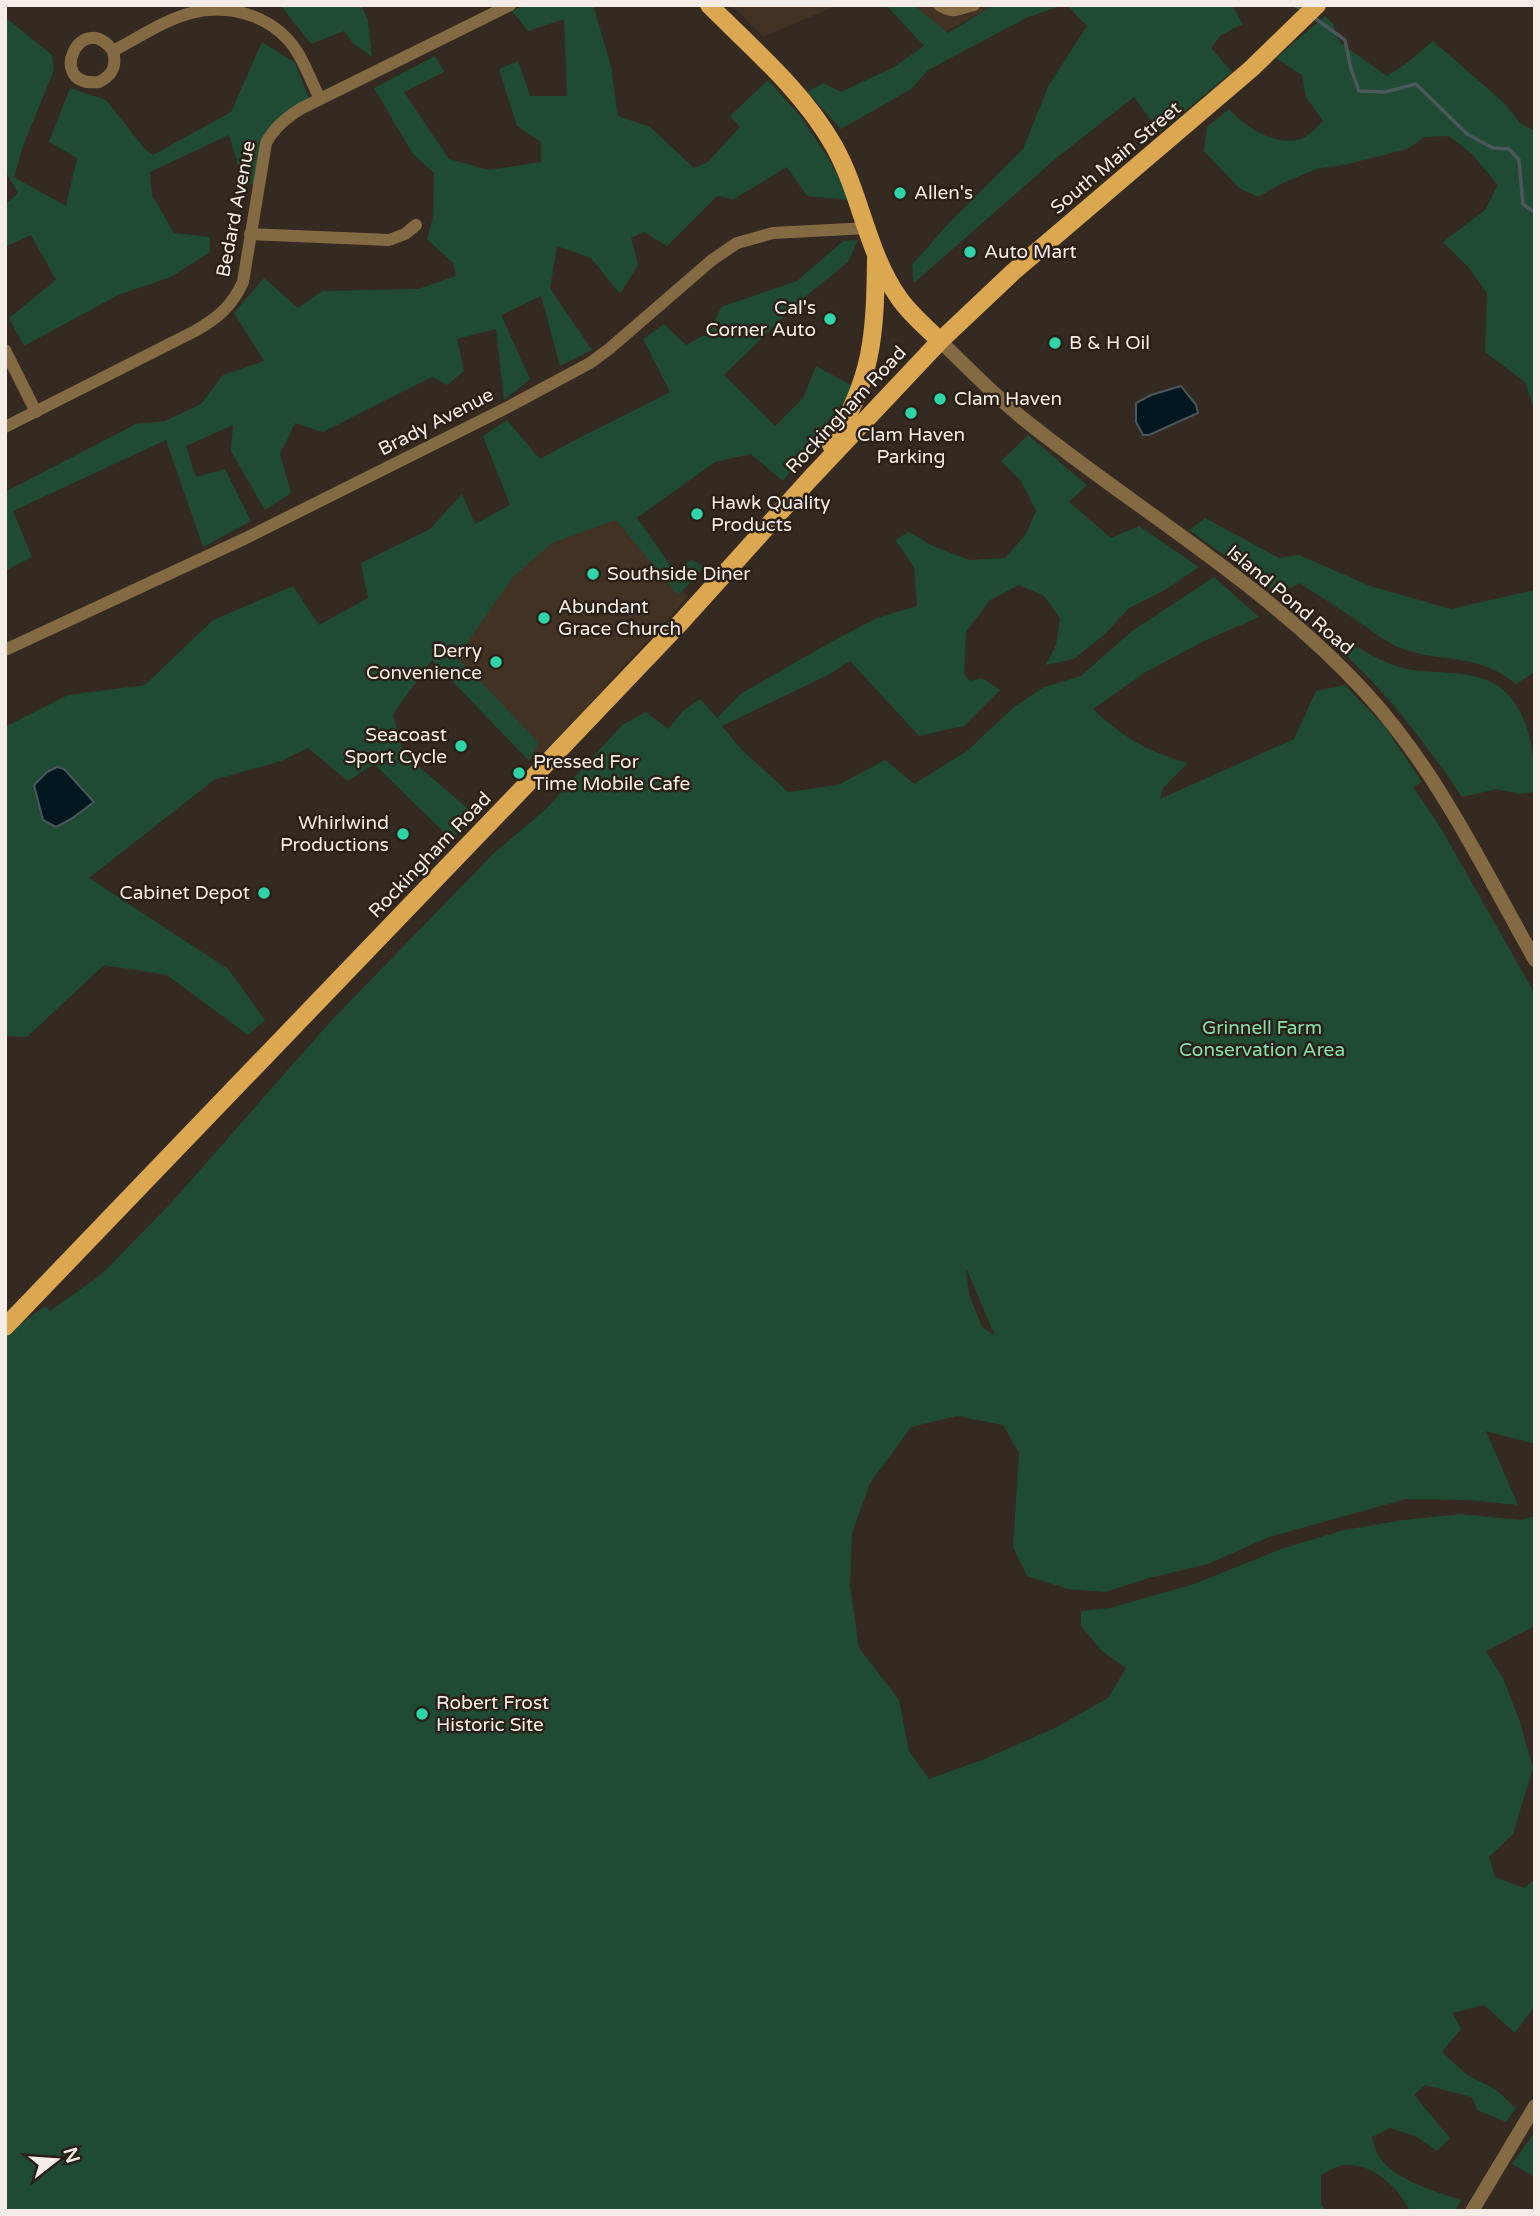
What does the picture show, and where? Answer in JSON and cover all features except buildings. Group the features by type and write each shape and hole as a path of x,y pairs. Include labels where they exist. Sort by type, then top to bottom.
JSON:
{"main road":[{"path":"709,5 774,70 816,118 843,161 876,252 900,299 940,341"},
{"name":"South Main Street","path":"940,341 1013,272 1251,69 1317,5"},
{"path":"809,480 849,417 863,382 873,336 876,252"},
{"name":"Rockingham Road","path":"5,1327 682,621 809,480 940,341"}],"street":[{"name":"Bedard Avenue","path":"5,427 195,331 223,314 235,299 243,282 266,144 283,121 300,109 510,5"},
{"path":"939,5 946,10 960,11 971,5"},
{"path":"113,51 190,13 213,9 237,11 267,23 288,39 300,55 320,99"},
{"path":"250,233 388,240 405,234 416,225"},
{"name":"Brady Avenue","path":"5,650 244,539 590,363 712,260 737,243 773,233 868,228"},
{"name":"Island Pond Road","path":"940,341 1019,415 1237,578 1321,649 1363,690 1406,740 1434,780 1535,960"},
{"path":"5,349 36,412"},
{"path":"1472,2211 1535,2106"}],"shaded area":[{"path":"732,5 838,5 763,37"},
{"path":"887,5 995,5 924,43"},
{"path":"587,474 688,597 535,763 408,623"}],"green space":[{"path":"282,5 361,5 368,20 372,57 352,42 344,31 311,44"},
{"path":"526,5 593,5 611,66 618,116 650,127 694,168 708,162 740,127 730,116 768,80 801,117 830,161 850,200 807,196 787,167 734,199 717,196 667,246 644,232 631,238 638,265 620,294 591,258 557,246 550,288 592,350 560,366 541,296 501,315 530,379 504,400 496,329 457,339 464,371 447,385 432,377 323,432 295,423 280,454 291,493 265,510 231,451 233,425 186,446 196,477 225,469 251,521 203,547 166,440 13,511 32,557 5,571 5,492 136,424 165,421 201,404 223,375 264,361 234,313 264,278 298,308 322,291 418,289 456,276 453,263 427,239 433,217 434,173 413,154 374,88 435,56 444,72 404,92 449,159 489,170 541,162 541,142 517,126 499,69 518,61 530,96 567,96 564,19 528,31 512,11"},
{"path":"886,5 913,5 948,33 994,5 1063,5 1026,18 928,70 911,89 841,129 807,92 823,83 841,92 894,67 924,46"},
{"path":"1067,5 1232,5 1243,24 1221,35 1211,48 1232,72 1160,132 1134,97 1054,160 914,283 912,265 948,224 1023,149 1049,85 1087,26"},
{"path":"1325,16 1334,25 1335,36 1342,44 1387,76 1433,41 1503,102 1520,123 1535,131 1535,412 1525,382 1485,352 1487,293 1469,268 1443,242 1485,210 1498,185 1472,154 1449,136 1425,137 1407,149 1316,169 1258,197 1239,188 1204,151 1207,127 1229,109 1252,129 1282,140 1304,138 1323,121 1306,97 1302,75 1276,58"},
{"path":"5,17 52,55 54,70 23,146 14,177 66,206 77,158 49,142 70,88 106,100 144,148 153,155 231,112 262,42 295,63 309,98 260,140 254,184 244,185 229,135 150,172 152,195 174,233 210,237 210,252 171,277 118,295 24,346 9,318 56,280 31,235 5,247 5,205 18,193 5,171"},
{"path":"858,240 848,262 800,301 724,375 775,426 803,398 816,366 855,387 783,481 751,454 715,462 637,518 675,572 691,560 705,567 678,595 616,520 552,543 513,577 457,657 539,743 529,761 432,660 393,714 403,753 474,814 452,840 374,764 348,781 308,748 281,761 214,780 89,878 228,969 265,1020 248,1035 167,975 104,965 27,1037 5,1036 5,727 68,695 145,685 213,620 293,586 319,625 368,598 361,563 430,529 462,494 475,524 510,505 483,436 507,420 540,459 670,392 643,339 664,324 686,345 710,332 721,307 797,281 843,241"},
{"name":"Grinnell Farm Conservation Area","path":"1028,435 1087,485 1069,502 1111,538 1139,526 1199,567 1165,590 1129,608 1105,634 1074,659 1046,665 1056,645 1060,618 1044,596 1019,585 990,600 966,632 964,674 970,681 982,678 1000,690 964,726 919,736 850,661 828,675 722,726 742,750 788,792 838,785 885,760 914,784 967,751 1014,707 1044,687 1081,676 1132,631 1214,577 1259,617 1204,641 1144,673 1093,709 1137,743 1188,763 1163,788 1160,799 1294,739 1316,691 1345,685 1385,727 1422,782 1413,787 1439,825 1535,994 1535,1444 1486,1431 1518,1505 1468,1500 1406,1499 1269,1537 1208,1564 1105,1592 1068,1589 1027,1576 1013,1547 1019,1453 1003,1425 957,1416 911,1427 870,1483 852,1533 850,1586 859,1648 899,1700 909,1751 929,1779 982,1760 1055,1728 1108,1698 1126,1668 1102,1651 1081,1626 1081,1611 1110,1608 1194,1584 1284,1548 1344,1530 1460,1514 1520,1520 1535,1516 1535,1626 1486,1651 1503,1678 1520,1722 1533,1768 1513,1834 1489,1857 1495,1877 1524,1888 1535,1879 1535,2005 1515,2033 1484,2005 1453,2013 1461,2029 1442,2052 1467,2075 1495,2089 1516,2108 1506,2122 1477,2110 1472,2097 1425,2085 1414,2095 1450,2138 1437,2151 1415,2136 1390,2128 1372,2137 1379,2156 1396,2173 1417,2184 1461,2200 1455,2211 1410,2211 1399,2194 1384,2179 1366,2168 1346,2165 1321,2175 1321,2205 1328,2211 5,2211 5,1323 12,1330 45,1306 50,1311 102,1274 171,1203 331,1021 494,853 546,809 622,725 646,712 668,729 683,711 700,699 717,718 742,693 831,642 877,618 917,606 914,567 895,540 909,532 933,546 969,560 1005,558 1026,534 1036,511 1021,481 1001,461","holes":["967,1270 995,1336 982,1327 969,1294"]},
{"path":"1205,518 1279,558 1299,555 1370,586 1451,609 1535,590 1535,672 1516,684 1490,668 1403,649 1299,583 1280,595 1189,530"},
{"path":"1334,633 1369,654 1397,666 1468,675 1487,680 1501,688 1512,699 1527,728 1535,792 1521,794 1497,789 1462,797 1403,717 1371,680 1335,645"},
{"path":"1535,2132 1535,2177 1512,2164"}],"water":[{"path":"1181,386 1196,405 1198,413 1149,435 1143,435 1136,422 1136,403 1151,395"},
{"path":"57,767 64,769 94,802 56,827 43,820 34,785 47,772"}],"waterway":[{"path":"1295,5 1299,8"},
{"path":"1316,19 1345,40 1359,91 1385,92 1416,84 1467,134 1493,148 1509,149 1519,160 1523,204 1535,213"}],"place":[{"name":"Allen's","path":"900,193"},
{"name":"Auto Mart","path":"970,252"},
{"name":"Cal's Corner Auto","path":"830,319"},
{"name":"B & H Oil","path":"1055,343"},
{"name":"Clam Haven","path":"940,399"},
{"name":"Clam Haven Parking","path":"911,413"},
{"name":"Hawk Quality Products","path":"697,514"},
{"name":"Southside Diner","path":"593,574"},
{"name":"Abundant Grace Church","path":"544,618"},
{"name":"Derry Convenience","path":"496,662"},
{"name":"Seacoast Sport Cycle","path":"461,746"},
{"name":"Pressed For Time Mobile Cafe","path":"519,773"},
{"name":"Whirlwind Productions","path":"403,834"},
{"name":"Cabinet Depot","path":"264,893"},
{"name":"Robert Frost Historic Site","path":"422,1714"}]}
